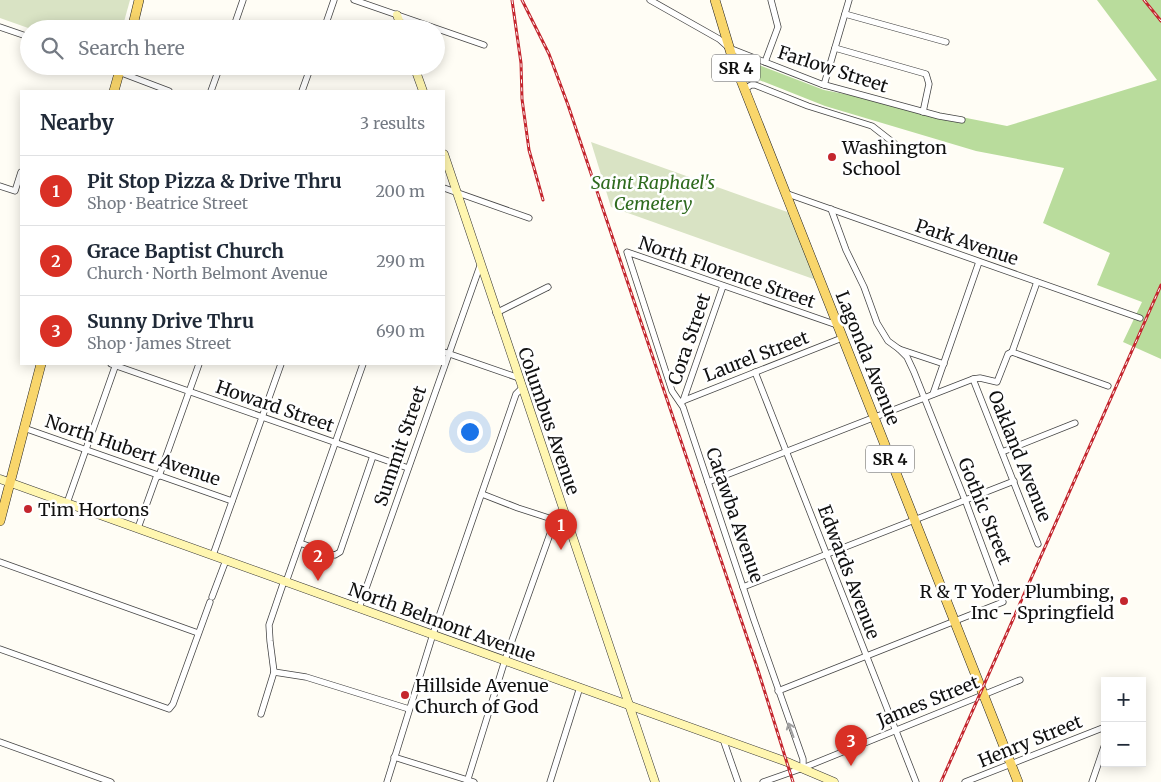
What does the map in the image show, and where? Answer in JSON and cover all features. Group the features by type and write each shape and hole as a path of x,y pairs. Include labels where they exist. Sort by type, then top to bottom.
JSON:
{"main road":[{"path":"135,20 139,0"},
{"path":"136,20 144,0"},
{"name":"Lagonda Avenue","path":"715,0 729,48 785,193 1018,782"},
{"path":"114,90 117,75"},
{"path":"0,521 41,365"}],"street":[{"path":"236,20 243,0"},
{"path":"327,20 334,0"},
{"path":"354,0 412,20"},
{"name":"Farlow Street","path":"650,0 719,40 729,48 824,85 923,112 962,120"},
{"path":"765,62 778,27 772,0"},
{"path":"824,85 848,0"},
{"path":"845,14 946,42"},
{"path":"397,15 399,20"},
{"path":"0,26 20,33"},
{"path":"445,32 484,45"},
{"path":"835,48 926,74 928,84 923,112"},
{"path":"134,75 167,90"},
{"path":"211,90 217,75"},
{"path":"302,90 308,75"},
{"path":"417,75 423,90"},
{"path":"745,89 755,85 808,106 872,126 904,151"},
{"name":"Columbus Avenue","path":"445,157 655,782"},
{"path":"0,186 15,191 20,175"},
{"path":"445,188 529,218"},
{"name":"Park Avenue","path":"785,193 1140,318"},
{"name":"Gothic Street","path":"778,691 1004,602 907,356 888,341 877,323 831,209"},
{"name":"North Florence Street","path":"634,273 626,252 837,325"},
{"path":"933,394 979,262"},
{"name":"Summit Street","path":"446,353 480,266"},
{"name":"Catawba Avenue","path":"634,273 672,391 682,402 802,759 803,768"},
{"path":"708,482 973,379 980,378 997,382 1008,354 1012,352 1037,282"},
{"name":"Cora Street","path":"682,402 723,286"},
{"path":"496,312 548,287"},
{"name":"Laurel Street","path":"682,402 842,338"},
{"name":"Gothic Street","path":"899,349 944,364"},
{"path":"1012,352 1108,386"},
{"path":"446,353 519,378"},
{"path":"67,503 114,365"},
{"name":"Howard Street","path":"117,365 408,468"},
{"path":"138,528 156,478 159,476 199,365"},
{"path":"213,555 281,365"},
{"path":"261,714 274,672 269,625 363,365"},
{"name":"Summit Street","path":"359,608 442,365"},
{"name":"Edwards Avenue","path":"755,372 916,782"},
{"name":"Oakland Avenue","path":"973,379 1038,544"},
{"path":"387,782 433,634 516,394 522,388"},
{"path":"1002,452 1075,423"},
{"name":"North Hubert Avenue","path":"24,428 232,501"},
{"path":"300,543 330,554 335,555 340,552 373,456"},
{"name":"North Belmont Avenue","path":"0,479 630,705 803,768 834,782"},
{"path":"743,587 1014,481"},
{"path":"482,494 555,520"},
{"path":"394,757 470,781 505,660 555,520 564,512"},
{"path":"0,649 166,709 170,708 226,560"},
{"path":"0,562 198,633"},
{"path":"274,672 306,677 409,709"},
{"name":"James Street","path":"763,782 803,768 1020,680"},
{"path":"550,782 580,687"},
{"name":"Henry Street","path":"965,782 1101,729"},
{"path":"723,739 738,782"},
{"path":"0,742 111,782"},
{"path":"1092,782 1101,756"}],"green space":[{"path":"0,0 130,0 124,20 20,20 20,25 0,18"},
{"path":"1097,0 1161,0 1161,359 1123,342 1142,302 1097,285 1110,253 1043,223 1064,168 976,151 825,106 744,74 746,60 824,90 1007,126 1157,80"},
{"name":"Saint Raphael's Cemetery","path":"591,142 793,214 819,281 611,207"}],"railway":[{"path":"512,0 521,63 522,99 529,150 543,200"},
{"path":"522,0 549,54 568,105 757,667 793,782"},
{"path":"1144,0 1161,21"},
{"path":"941,782 1161,285"}],"place":[{"name":"Washington School","path":"832,157"},
{"name":"Tim Hortons","path":"28,509"},
{"name":"Pit Stop Pizza & Drive Thru","path":"561,550"},
{"name":"Grace Baptist Church","path":"318,581"},
{"name":"R & T Yoder Plumbing, Inc - Springfield","path":"1124,601"},
{"name":"Hillside Avenue Church of God","path":"405,695"},
{"name":"Sunny Drive Thru","path":"851,766"}]}
